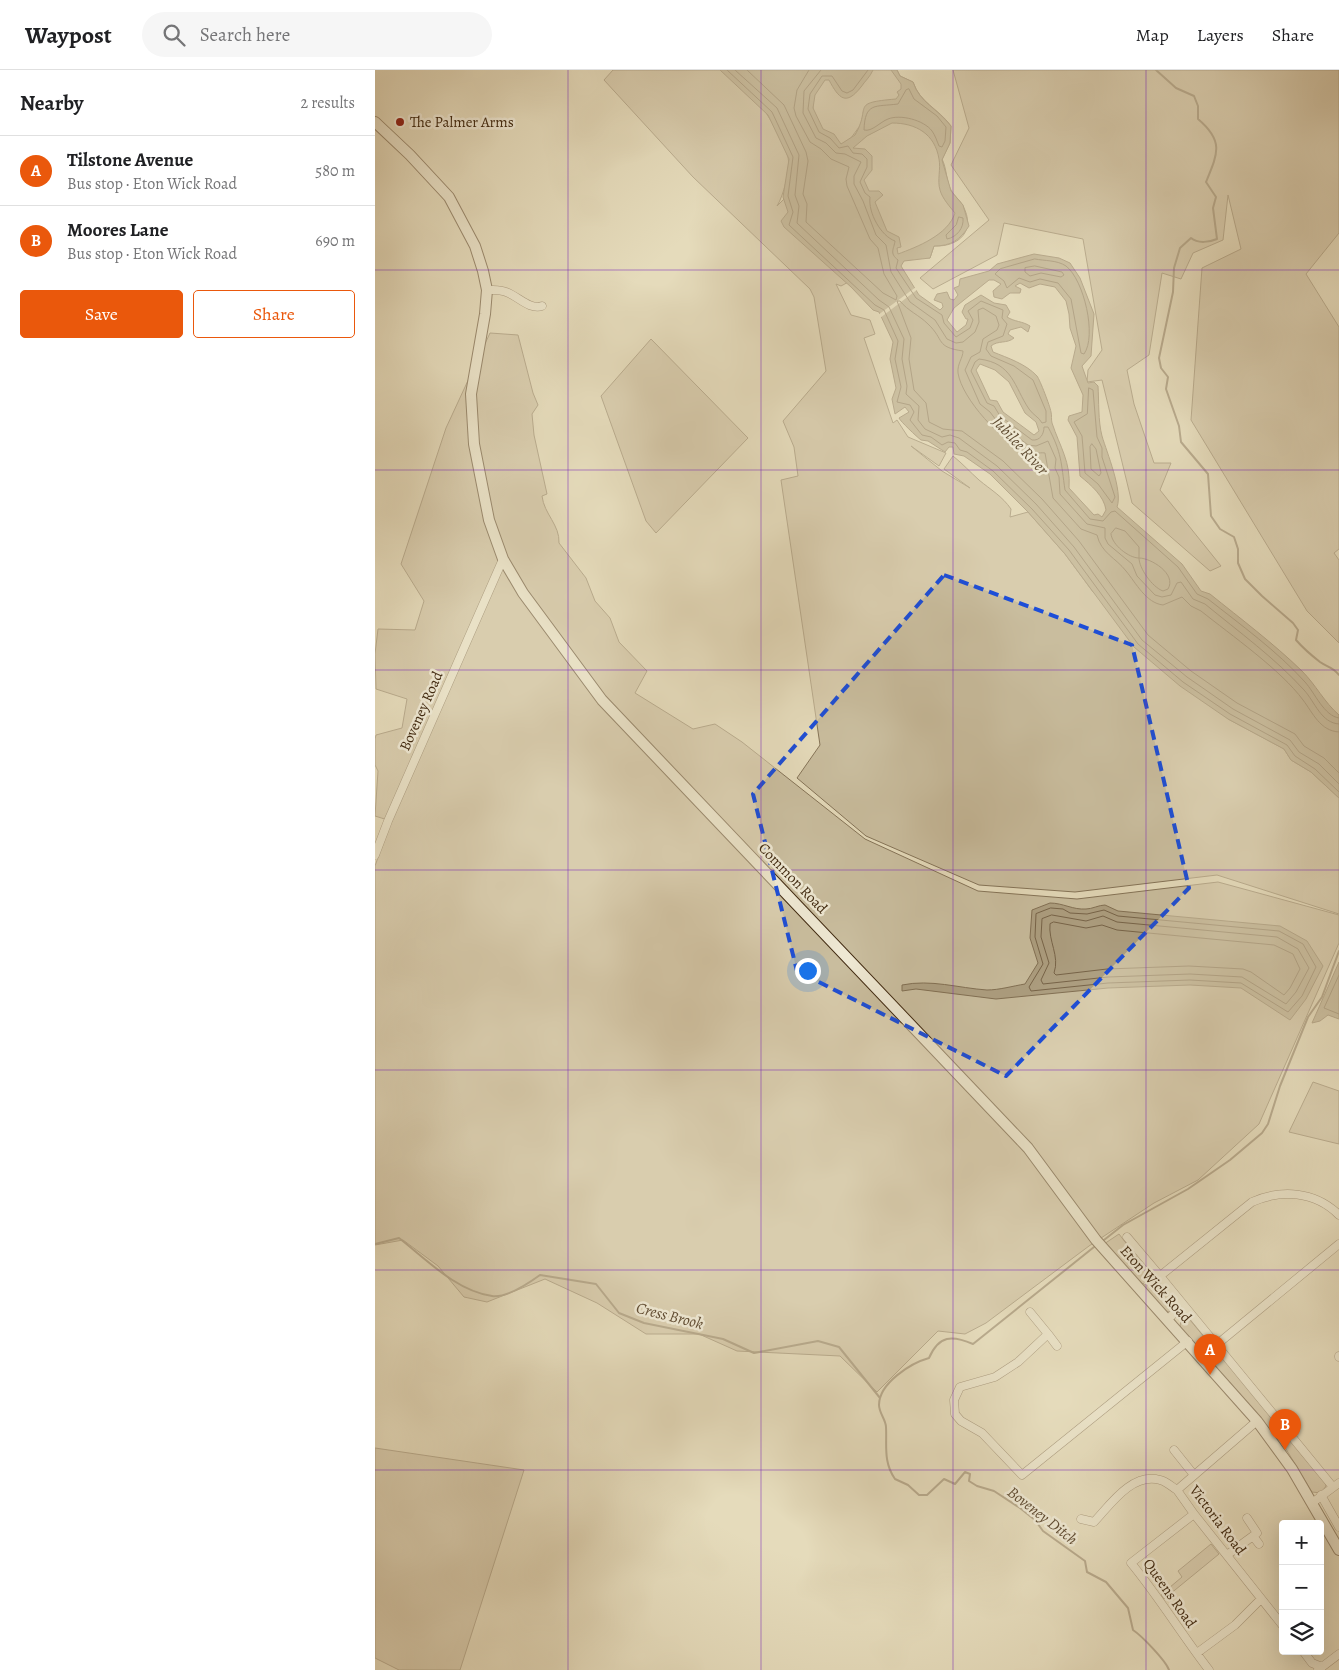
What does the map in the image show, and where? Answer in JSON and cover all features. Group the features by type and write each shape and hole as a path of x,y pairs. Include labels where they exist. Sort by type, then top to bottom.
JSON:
{"main road":[{"path":"375,122 410,155 449,197 475,246 487,290"},
{"name":"Common Road","path":"487,290 485,314 473,374 471,421 481,488 489,520 511,575 602,700 1028,1148 1074,1208"},
{"name":"Eton Wick Road","path":"1074,1208 1096,1240 1188,1341 1257,1421 1292,1469 1339,1550"}],"street":[{"path":"487,290 505,291 529,305 542,306"},
{"name":"Boveney Road","path":"375,856 388,821 503,559"},
{"path":"496,578 511,575"},
{"path":"1162,1275 1252,1202 1264,1197 1287,1192 1314,1198 1339,1215"},
{"path":"1127,1237 1162,1275 1182,1306 1215,1346 1336,1485 1312,1503"},
{"path":"1215,1346 1339,1244"},
{"path":"1168,1319 1182,1306"},
{"path":"1030,1312 1057,1346"},
{"path":"1048,1334 1018,1362 995,1376 960,1387 954,1400 955,1414 961,1421 982,1433 1022,1475 1188,1341"},
{"name":"Victoria Road","path":"1257,1421 1177,1490 1279,1621"},
{"path":"1174,1450 1195,1475"},
{"path":"1081,1519 1094,1522 1127,1487 1143,1479 1160,1480 1177,1490"},
{"path":"1321,1496 1339,1526"},
{"name":"Queens Road","path":"1194,1514 1131,1563 1151,1587 1209,1670"},
{"path":"1227,1555 1257,1533 1247,1518"},
{"path":"1253,1536 1259,1544"},
{"path":"1197,1654 1235,1624 1261,1599"},
{"path":"1306,1655 1312,1664 1320,1669 1339,1654"}],"highlighted area":[{"path":"944,575 1132,645 1189,888 1006,1076 797,971 753,794"}],"shaded area":[{"path":"613,70 735,70 772,123 788,157 786,182 777,206 785,198 854,279 841,286 836,284 851,315 870,320 875,334 864,338 893,423 897,420 908,437 946,453 939,466 911,446 942,471 970,488 944,469 953,456 1004,500 1011,509 1010,517 1028,512 1065,554 1093,592 1228,719 1284,749 1291,760 1311,772 1339,798 1339,914 1217,875 1075,892 979,885 866,836 797,778 820,745 781,480 798,476 794,447 783,421 826,371 814,297 810,289 693,177 604,80"},
{"path":"816,70 897,70 900,76 913,82 920,95 946,120 951,126 950,143 942,159 949,186 963,206 968,223 963,235 958,240 943,246 934,246 930,258 895,256 883,235 845,151 862,123 845,146 839,146 814,125 812,91"},
{"path":"953,70 1339,70 1339,233 1306,274 1339,327 1339,549 1334,553 1339,560 1339,643 1307,611 1191,420 1202,268 1241,249 1228,195 1223,240 1193,253 1181,279 1162,273 1149,355 1127,370 1134,404 1154,463 1171,463 1160,490 1221,566 1210,571 1132,503 1102,380 1087,382 1088,370 1102,350 1083,239 1004,223 997,255 933,289 920,278 989,220 951,165 969,128"},
{"path":"490,333 518,335 533,393 538,405 532,414 534,435 547,494 542,496 543,502 555,525 559,543 586,578 595,601 610,618 619,642 647,671 635,693 693,729 715,724 742,742 865,839 978,891 1077,899 1218,882 1339,915 1339,943 1259,1124 1198,1180 1154,1203 1089,1246 986,1323 965,1334 938,1331 877,1392 840,1356 737,1351 699,1334 646,1334 597,1303 545,1279 487,1302 464,1297 438,1266 403,1240 375,1245 375,866 391,821 375,816 378,771 375,765 375,739 376,735 402,728 407,699 376,689 375,654 378,629 415,630 424,601 401,564 446,428"},
{"path":"651,339 748,438 656,533 646,521 601,396"},
{"path":"1313,1082 1339,1091 1339,1144 1289,1132"},
{"path":"1119,1234 1151,1276 1143,1284 1104,1244"},
{"path":"1153,1277 1180,1307 1170,1312 1166,1311 1143,1286"},
{"path":"1181,1319 1190,1320 1209,1343 1201,1351 1180,1327"},
{"path":"1211,1344 1325,1481 1326,1486 1321,1493 1312,1492 1280,1439 1269,1431 1202,1352"},
{"path":"375,1448 524,1470 460,1670 399,1670 375,1658"},
{"path":"1211,1544 1219,1554 1164,1599 1161,1595 1182,1577 1178,1571"}],"water":[{"name":"Jubilee River","path":"720,70 873,70 851,97 843,98 840,96 829,80 825,80 815,95 813,108 823,129 834,134 841,144 855,135 860,125 864,108 867,105 872,102 896,99 899,95 897,92 901,89 901,84 891,70 897,70 900,76 913,82 924,100 951,126 950,143 942,160 951,191 963,205 969,226 955,241 945,245 934,246 930,258 904,261 901,266 919,295 940,310 943,307 942,303 934,300 937,294 947,292 950,299 954,300 958,295 954,288 959,286 960,279 989,271 997,264 1034,254 1059,258 1070,263 1080,278 1094,314 1091,356 1082,366 1088,383 1094,382 1098,386 1099,418 1102,436 1116,482 1118,492 1117,507 1182,564 1201,591 1210,594 1291,661 1307,676 1339,715 1339,798 1311,772 1291,760 1284,749 1228,719 1180,686 1134,647 1065,554 1028,512 990,474 964,456 954,454 953,447 949,447 945,452 928,441 921,440 899,418 909,412 905,407 895,414 892,399 896,388 890,359 893,342 879,312 873,310 851,287 784,227 781,221 788,212 783,197 789,159 768,115","holes":["892,123 909,125 929,137 937,150 939,159 940,190 944,199 955,213 946,228 939,234 923,244 898,254 897,248 901,247 899,237 887,231 875,202 883,195 879,191 869,191 864,180 872,170 872,156 865,149 853,148 867,136","989,280 994,280 1001,284 993,291 994,297 1002,299 1010,293 1020,293 1021,289 1015,286 1020,283 1029,288 1040,284 1055,287 1066,301 1070,328 1076,346 1071,368 1083,395 1082,412 1069,416 1068,420 1077,437 1080,476 1093,487 1103,500 1106,510 1102,517 1098,514 1094,515 1069,488 1067,462 1052,423 1049,404 1037,376 1022,365 993,352 991,346 1014,338 1008,334 1010,330 1021,327 1028,332 1030,326 1007,317 1010,312 1006,305 994,303 981,295 965,305 962,312 966,319 968,319 966,325 957,332 947,320 954,308","980,364 995,370 1009,382 1025,413 1036,422 1039,431 1034,435 1003,412 997,401 990,400 976,370"]},
{"path":"1050,903 1081,909 1105,905 1118,911 1280,926 1307,941 1323,966 1306,999 1290,1020 1241,988 1190,985 1108,988 996,999 916,989 902,991 902,985 913,983 934,983 987,990 1025,984 1038,963 1030,938 1032,910"},
{"path":"1339,962 1339,1019 1328,1015 1320,1021 1312,1023"}],"pier":[{"path":"916,287 918,289 880,318 878,315"}],"waterway":[{"path":"1156,70 1176,88 1194,96 1198,106 1198,119 1212,134 1216,148 1216,155 1206,182 1216,197 1213,208 1217,239 1200,242 1191,238 1180,248 1174,268 1173,292 1159,358 1161,368 1168,377 1166,389 1179,426 1181,442 1208,474 1211,516 1220,529 1234,537 1238,549 1238,563 1245,579 1293,623 1298,630 1296,640 1301,646 1339,675"},
{"path":"1104,1240 1123,1225 1188,1189 1230,1160 1262,1133 1268,1124 1280,1086 1308,1017 1322,997 1339,951"},
{"name":"Cress Brook","path":"375,1244 399,1238 454,1281 466,1288 492,1296 511,1292 540,1275 596,1284 619,1313 644,1323 723,1339 754,1353 818,1341 839,1347 880,1398"},
{"name":"Boveney Ditch","path":"1094,1247 973,1344 952,1338 942,1341 933,1350 929,1358 905,1369 890,1382 880,1397 879,1405 886,1424 887,1460 895,1479 908,1485 919,1495 927,1495 944,1479 955,1484 965,1472 970,1474 969,1481 977,1486 994,1491 1020,1508 1035,1520 1043,1531 1085,1561 1087,1572 1106,1582 1128,1608 1133,1630 1153,1649 1169,1670"}],"place":[{"name":"The Palmer Arms","path":"400,122"},
{"name":"Tilstone Avenue","path":"1210,1375"},
{"name":"Moores Lane","path":"1285,1450"}]}
